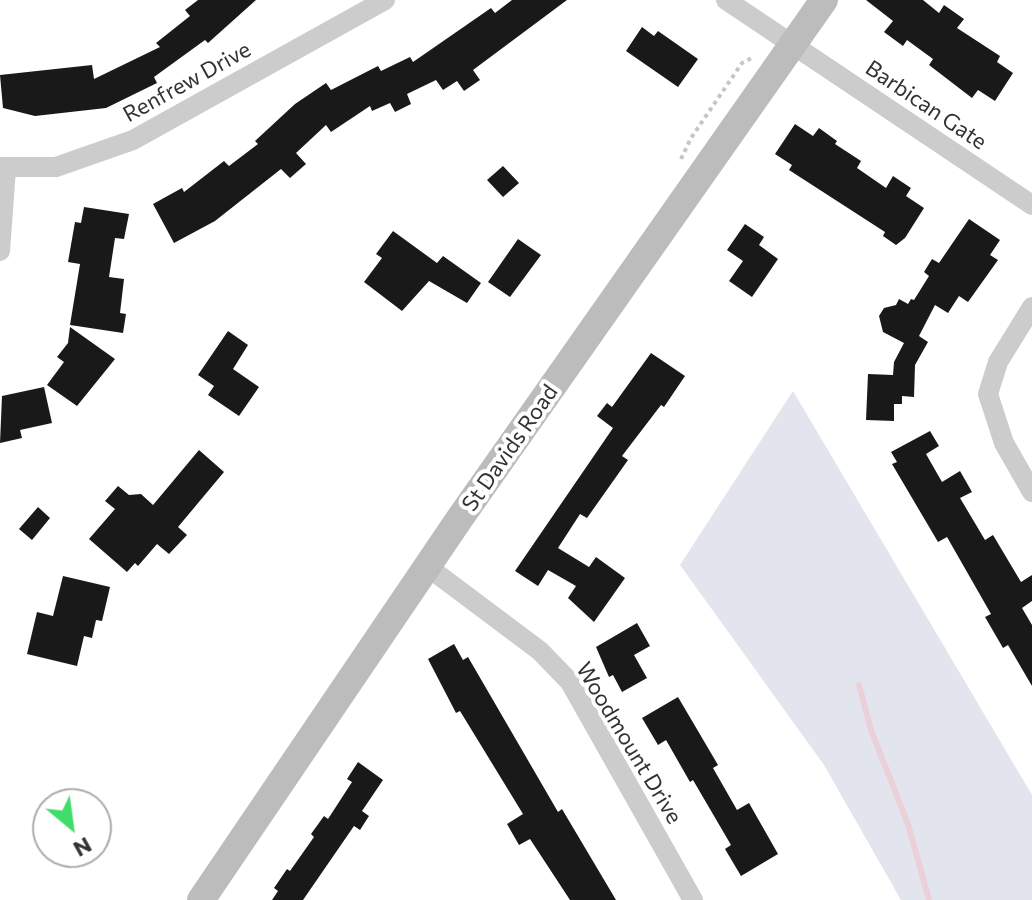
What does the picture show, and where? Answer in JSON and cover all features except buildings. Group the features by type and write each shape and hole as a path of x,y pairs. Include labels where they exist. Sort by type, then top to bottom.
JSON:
{"main road":[{"name":"St Davids Road","path":"201,900 428,567 824,0"}],"street":[{"name":"Renfrew Drive","path":"3,168 56,167 133,140 385,0"},
{"name":"Barbican Gate","path":"726,0 1032,205"},
{"path":"0,251 3,168"},
{"path":"1032,307 998,362 988,394 1004,443 1032,492"},
{"name":"Woodmount Drive","path":"428,567 540,651 570,682 693,900"}],"shaded area":[{"path":"793,391 1032,795 1032,900 901,900 824,765 680,565"}],"waterway":[{"path":"859,685 871,730 908,824 929,900"}]}
